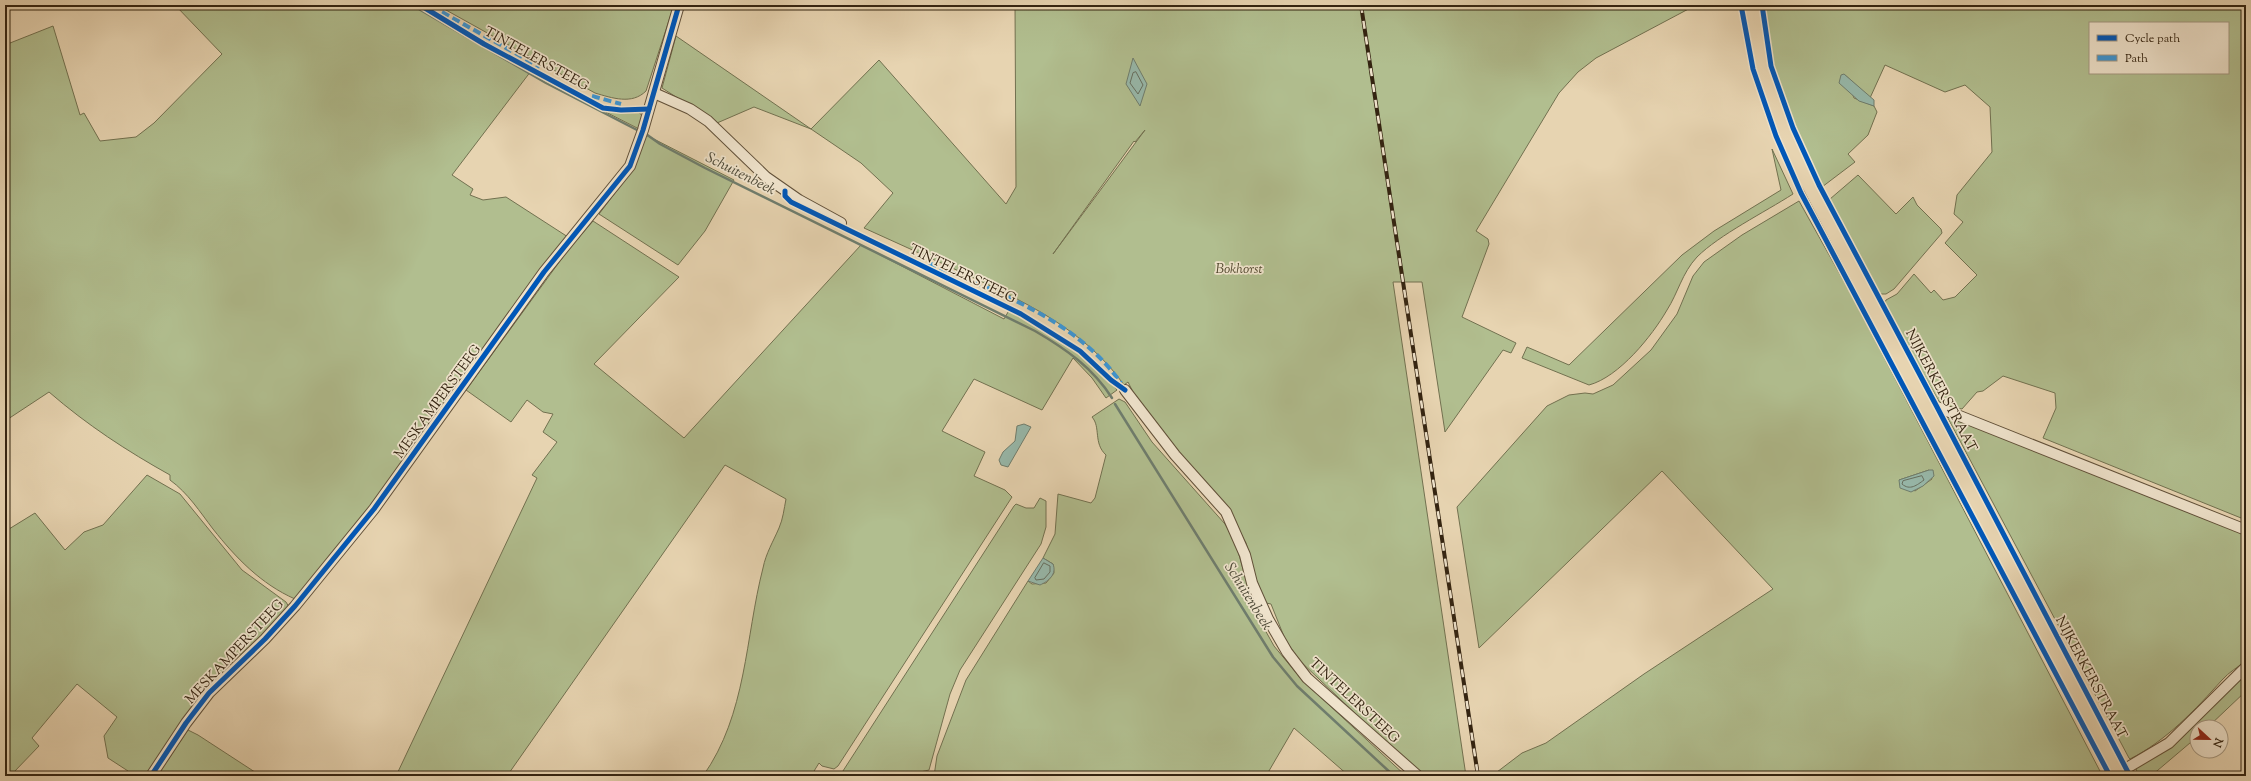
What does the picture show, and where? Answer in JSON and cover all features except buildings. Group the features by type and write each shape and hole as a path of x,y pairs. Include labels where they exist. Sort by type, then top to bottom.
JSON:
{"main road":[{"name":"NIJKERKERSTRAAT","path":"1750,5 1763,67 1793,152 1929,410 2117,775"}],"street":[{"name":"MESKAMPERSTEEG","path":"151,776 186,723 209,694 265,639 295,606 374,509 544,272 630,166 654,93 679,5"},
{"path":"654,93 690,109 708,121 766,177 799,200 841,223"},
{"name":"TINTELERSTEEG","path":"1126,390 1175,456 1226,512 1245,555 1252,583 1287,652 1307,678 1418,776"},
{"path":"1929,410 1937,407 2246,530"},
{"path":"2117,775 2169,743 2246,667"}],"green space":[{"path":"175,5 413,5 531,71 452,175 473,189 470,195 483,200 506,197 568,237 375,500 295,599 271,586 240,560 188,497 170,480 170,475 138,457 108,437 78,416 49,392 5,421 5,45 53,26 80,115 84,113 100,141 136,137 154,123 222,54"},
{"path":"437,5 674,5 646,91 635,98 622,99 595,93"},
{"name":"Bokhorst","path":"1015,5 1696,5 1596,58 1578,72 1559,93 1476,231 1488,239 1489,244 1462,317 1516,343 1511,353 1503,350 1445,432 1422,282 1393,282 1466,776 1421,776 1299,660 1285,639 1271,604 1266,603 1256,579 1246,543 1232,517 1130,394 1132,390 1128,382 1124,385 1108,365 1091,348 1071,332 1029,305 949,266 864,228 893,193 861,163 811,129 879,60 1006,204 1016,187","holes":["1145,130 1053,254 1134,141 1135,142"]},
{"path":"1763,5 2246,5 2246,520 2043,438 2056,408 2055,393 2003,376 1983,391 1977,392 1962,409 1941,405 1884,304 1886,300 1897,294 1914,274 1931,293 1934,290 1943,300 1955,297 1977,275 1945,243 1963,222 1954,214 1957,195 1992,152 1990,107 1965,85 1945,92 1885,65 1870,98 1845,75 1854,98 1874,106 1877,112 1868,135 1848,154 1855,162 1822,187 1793,121 1777,76 1771,52"},
{"path":"676,36 811,129 754,107 717,123 662,88"},
{"path":"588,103 610,111 638,111 643,117 641,130"},
{"path":"646,135 734,180 705,231 678,265 599,214 634,168"},
{"path":"1772,149 1793,194 1717,240 1697,257 1684,276 1671,303 1653,332 1623,365 1612,374 1589,385 1522,358 1527,347 1569,365 1682,255 1714,231 1781,190"},
{"path":"1858,175 1896,214 1913,197 1917,205 1941,229 1942,233 1894,289 1886,294 1878,294 1830,199"},
{"path":"1799,201 1851,294 2101,773 2095,776 1498,776 1497,772 1522,753 1546,743 1644,674 1773,589 1662,471 1479,648 1457,507 1547,406 1569,395 1585,393 1593,394 1613,385 1651,350 1677,314 1693,276 1704,262 1742,235","holes":["1929,470 1932,479 1915,491 1899,480"]},
{"path":"593,221 679,277 594,364 684,438 861,245 1004,319 1011,307 1055,333 1083,352 1107,376 1117,390 1106,398 1092,378 1073,358 1042,410 974,379 942,431 985,452 974,476 1005,490 1012,497 838,766 834,769 822,766 819,763 811,776 703,776 717,752 737,701 764,563 780,525 786,499 725,465 507,776 396,776 537,478 532,475 557,442 543,432 553,414 543,412 527,400 511,422 466,390 568,250"},
{"path":"1119,399 1125,402 1152,442 1225,524 1236,544 1255,612 1274,646 1302,680 1406,776 1349,776 1294,728 1266,776 934,776 937,756 966,680 1028,581 1032,584 1046,583 1054,573 1053,564 1043,558 1055,534 1058,494 1091,503 1095,498 1106,455 1098,440 1095,421 1092,417"},
{"path":"1944,411 2246,532 2246,661 2225,677 2180,724 2143,752 2130,759 2129,758"},
{"path":"147,475 180,494 242,570 286,602 289,607 263,635 207,688 147,776 125,776 128,771 108,758 104,736 117,717 77,684 32,738 39,746 14,772 17,776 5,776 5,524 9,529 35,513 65,550 84,532 103,525"},
{"path":"1040,498 1046,501 1046,527 1041,544 960,670 950,694 929,770 903,776 841,774 1014,506 1016,504 1026,508 1034,508"},
{"path":"2246,671 2246,691 2216,719 2192,719"},
{"path":"2189,721 2189,744 2151,776 2138,776 2136,768"},
{"path":"188,730 198,735 261,776 157,776"}],"water":[{"path":"1133,58 1147,84 1140,106 1126,84"},
{"path":"1844,74 1874,100 1874,106 1859,101 1839,83 1841,75"},
{"path":"1024,424 1031,427 1008,467 1001,465 999,460 1003,452 1015,441 1017,426"},
{"path":"1933,470 1934,476 1923,486 1911,492 1900,488 1899,480"},
{"path":"1043,558 1053,564 1053,574 1040,585 1028,581"}],"waterway":[{"name":"Schuitenbeek","path":"412,5 546,83 639,131"},
{"name":"Schuitenbeek","path":"646,134 660,144 705,168 1035,331 1078,360 1105,387 1112,398"},
{"name":"Schuitenbeek","path":"1115,404 1273,657 1297,686 1394,776"}],"railway":[{"path":"1361,5 1478,776"}],"marked path":[{"path":"442,12 540,67"},
{"path":"592,96 621,104"},
{"path":"929,263 1008,297 1059,325 1082,342 1103,361 1121,383"}],"cycle path":[{"path":"420,5 484,44 603,108 621,110 649,109"},
{"path":"151,776 186,723 209,693 265,639 295,606 374,509 544,272 630,166 643,130 679,5"},
{"path":"1741,5 1753,69 1776,136 1801,193 2110,776"},
{"path":"1762,5 1771,66 1793,128 1819,185 2130,776"},
{"path":"785,191 785,196 791,202 1021,314 1080,351 1111,380 1125,390"}]}
